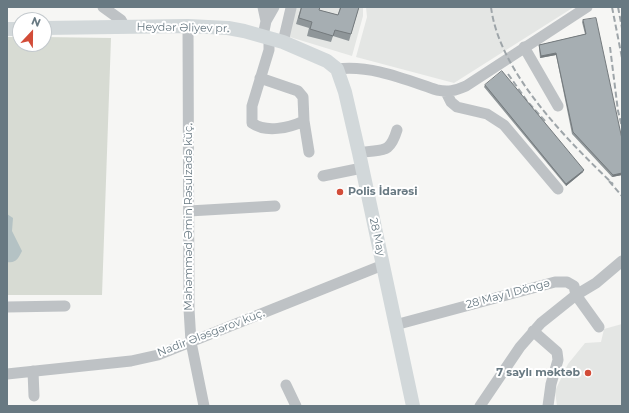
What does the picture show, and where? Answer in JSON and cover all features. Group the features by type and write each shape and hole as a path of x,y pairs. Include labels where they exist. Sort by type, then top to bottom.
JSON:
{"main road":[{"name":"Heydər Əliyev pr.","path":"52,28 188,26 228,28 283,42 327,61 337,70"},
{"name":"28 May","path":"337,70 345,92 359,153 413,406"}],"street":[{"path":"103,7 121,20 125,27"},
{"path":"263,7 269,50 252,106 252,123 259,128 277,128 294,126 304,121"},
{"path":"266,21 274,7"},
{"path":"337,70 354,67 376,70 446,92 455,91 466,86 586,7"},
{"path":"283,42 291,8"},
{"name":"Məhəmməd Əmin Rəsulzadə küç.","path":"188,26 188,281 191,342 204,406"},
{"path":"524,47 558,106"},
{"path":"260,78 298,91 303,98 308,152"},
{"path":"446,92 451,102 457,107 487,114 504,125 558,189"},
{"path":"359,153 388,149 393,144 396,130"},
{"path":"323,176 362,168"},
{"path":"189,211 275,206"},
{"path":"480,406 520,347 533,331 576,295 596,283 622,261"},
{"name":"Nadir Ələsgərov küç.","path":"7,374 131,361 158,355 382,265"},
{"name":"28 May 1 Döngə","path":"395,325 555,282 567,282 574,286 576,295 599,327"},
{"path":"7,308 65,306"},
{"path":"533,331 557,352 558,360 551,384 548,406"},
{"path":"33,371 34,396"},
{"path":"286,385 296,406"}],"shaded area":[{"path":"286,7 363,7 363,16 352,56 280,34"},
{"path":"366,7 574,7 454,83 356,57 367,17"},
{"path":"7,37 12,37 12,52 52,52 52,37 111,38 102,295 7,295"},
{"path":"7,214 13,218 12,231 22,251 17,260 13,262 7,262"},
{"name":"7 saylı məktəb","path":"622,324 622,406 557,406 555,391 568,364 585,343 601,342 604,329"}],"building":[{"path":"302,7 320,7 319,10 338,15 341,7 359,7 351,34 335,30 333,36 310,29 312,22 299,18"},
{"path":"596,18 622,139 622,173 613,175 573,132 556,53 541,56 539,45 586,34 583,20"},
{"path":"502,71 584,170 566,184 485,85"}],"railway":[{"path":"491,7 497,31 507,56 521,80 556,126 613,184"},
{"path":"612,7 622,58"},
{"path":"618,7 622,28"},
{"path":"610,47 618,111 622,127"},
{"path":"508,74 527,101 545,121"},
{"path":"609,181 622,196"}],"place":[{"name":"Polis İdarəsi","path":"340,192"},
{"name":"7 saylı məktəb","path":"588,373"}]}
